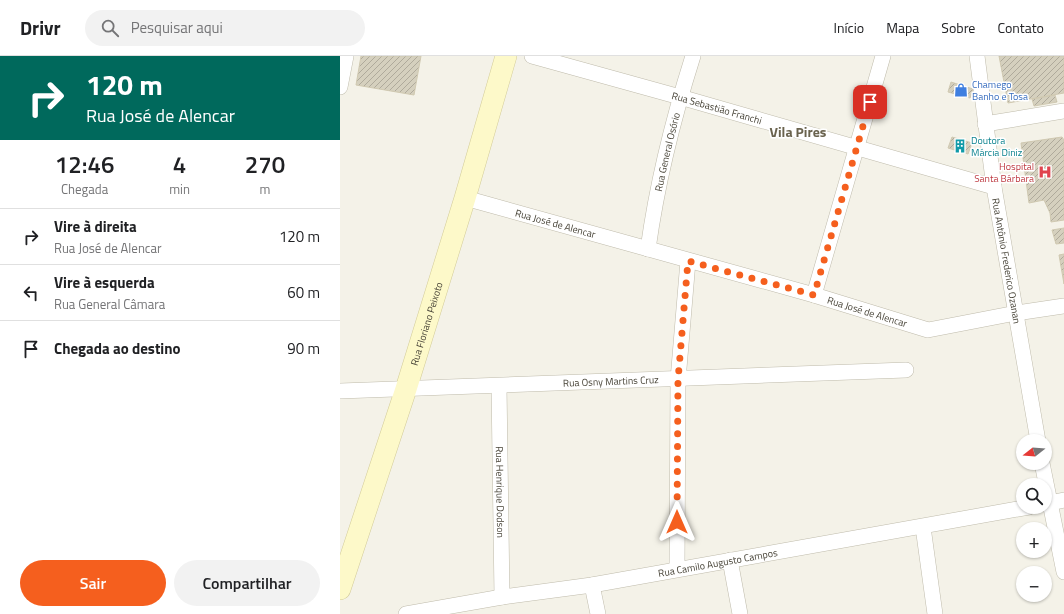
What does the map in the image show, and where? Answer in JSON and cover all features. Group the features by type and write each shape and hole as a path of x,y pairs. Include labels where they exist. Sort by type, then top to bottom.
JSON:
{"main road":[{"name":"Rua Floriano Peixoto","path":"340,590 406,389 465,198 506,56"}],"street":[{"path":"340,87 346,56"},
{"name":"Rua Sebastião Franchi","path":"532,56 994,187"},
{"name":"Rua General Osório","path":"648,249 653,214 680,97 693,56"},
{"path":"814,295 856,147 884,56"},
{"name":"Rua Antônio Frederico Ozanan","path":"977,56 994,187 1037,434"},
{"path":"985,124 1064,111"},
{"name":"Rua José de Alencar","path":"465,198 814,295 928,330 1016,313 1064,306"},
{"path":"677,569 678,380 688,261"},
{"name":"Rua Osny Martins Cruz","path":"340,391 678,380 906,370"},
{"name":"Rua Henrique Dodson","path":"499,386 502,597"},
{"path":"1052,503 1064,500"},
{"name":"Rua Camilo Augusto Campos","path":"406,614 460,609 502,597 592,585 924,527 1016,509"},
{"path":"1050,514 1064,572"},
{"path":"924,527 935,614"},
{"path":"730,560 740,614"},
{"path":"592,585 598,614"}],"building":[{"path":"361,56 421,56 414,95 356,85"},
{"path":"999,56 1064,56 1064,93 1008,103"},
{"name":"Chamego Banho e Tosa","path":"951,82 973,89 970,98 948,92"},
{"path":"1055,95 1057,102 1034,106 1032,99"},
{"name":"Doutora Márcia Diniz","path":"952,137 972,143 968,154 948,148"},
{"name":"Hospital Santa Bárbara","path":"1062,137 1064,140 1064,220 1051,222 1050,213 1044,200 1029,203 1021,143"},
{"path":"1064,228 1064,243 1056,244 1052,230"},
{"path":"1064,254 1064,284 1059,255"}],"place":[{"name":"Chamego Banho e Tosa","path":"961,90"},
{"name":"Doutora Márcia Diniz","path":"960,146"},
{"name":"Hospital Santa Bárbara","path":"1045,172"}],"district":[{"name":"Vila Pires","path":"798,131"}],"route":[{"path":"677,522 678,380 688,261 814,295 870,102"}]}
